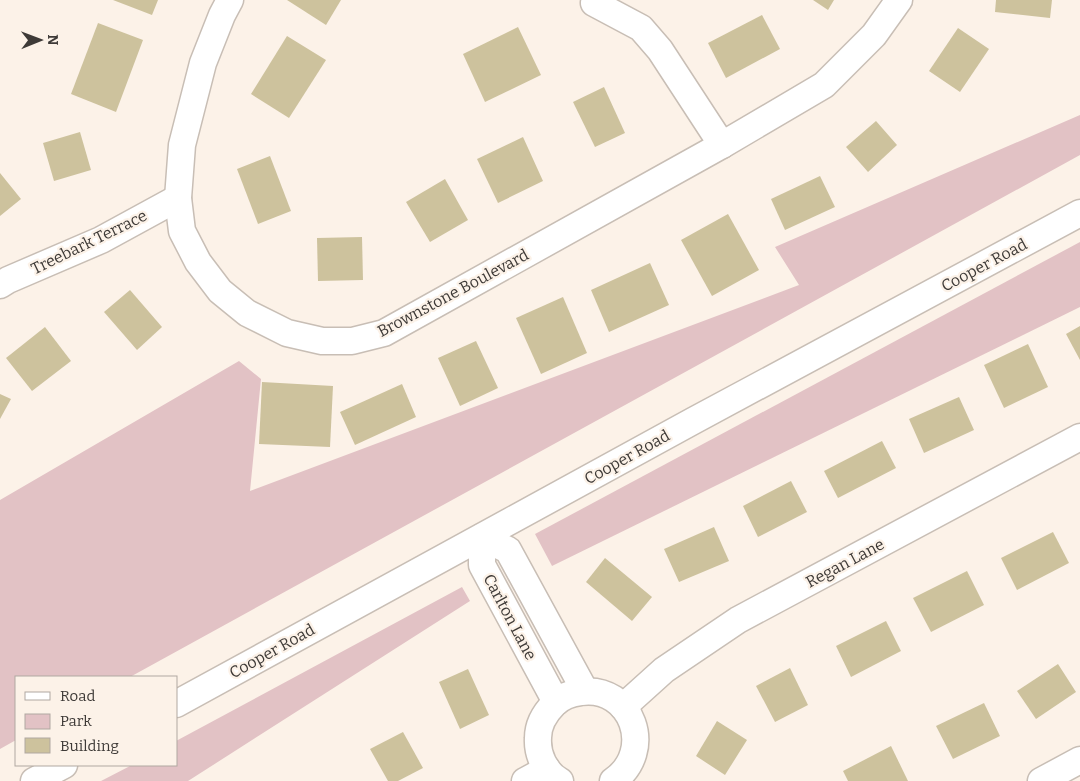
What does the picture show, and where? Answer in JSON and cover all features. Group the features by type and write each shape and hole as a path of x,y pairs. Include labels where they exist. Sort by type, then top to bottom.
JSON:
{"street":[{"name":"Brownstone Boulevard","path":"230,0 203,63 182,145 178,198 182,231 198,262 220,291 247,313 288,333 322,342 352,341 384,333 722,145 824,84 874,35 899,0"},
{"path":"594,3 641,28 660,50 722,145"},
{"name":"Treebark Terrace","path":"0,285 101,240 178,198"},
{"name":"Cooper Road","path":"178,703 692,421 1080,213"},
{"name":"Regan Lane","path":"623,707 664,670 738,620 1080,437"},
{"name":"Carlton Lane","path":"556,702 482,564 482,537 508,550 585,691"},
{"path":"544,777 538,739 543,719 548,710 565,696 585,691 606,695 615,700 623,707 632,721 636,738 635,747 630,763 619,779"},
{"path":"1041,781 1080,760"},
{"path":"34,781 62,766"}],"green space":[{"path":"1080,115 1080,155 132,676 15,676 15,741 0,749 0,500 239,361 261,379 250,491 799,285 775,247"},
{"path":"1080,242 1080,307 552,566 535,534"},
{"path":"462,587 470,601 188,781 101,781 130,766 178,766 178,740"}],"building":[{"path":"113,0 158,0 152,15"},
{"path":"287,0 341,0 326,25"},
{"path":"813,0 834,0 828,10"},
{"path":"996,0 1052,0 1050,18 995,12"},
{"path":"762,15 780,49 726,78 708,43"},
{"path":"98,23 143,40 116,112 71,94"},
{"path":"518,27 541,75 485,102 463,54"},
{"path":"958,28 989,49 960,92 929,71"},
{"path":"287,36 326,60 289,118 251,94"},
{"path":"604,87 625,133 595,147 573,102"},
{"path":"876,121 897,145 868,172 846,147"},
{"path":"80,132 91,170 54,181 43,143"},
{"path":"523,137 543,181 498,203 477,159"},
{"path":"270,156 291,211 258,224 237,169"},
{"path":"0,173 21,199 0,216"},
{"path":"820,176 835,207 785,230 771,199"},
{"path":"445,179 468,220 430,242 406,202"},
{"path":"728,214 759,270 712,296 681,240"},
{"path":"362,237 363,280 318,281 317,238"},
{"path":"650,263 669,305 609,332 591,290"},
{"path":"130,290 162,327 137,350 104,312"},
{"path":"563,297 587,353 541,374 516,318"},
{"path":"1080,326 1080,360 1066,334"},
{"path":"45,327 71,361 32,391 6,358"},
{"path":"476,341 498,388 460,406 438,358"},
{"path":"1028,344 1048,387 1004,408 984,365"},
{"path":"262,382 333,386 330,447 259,444"},
{"path":"402,384 416,417 355,445 340,412"},
{"path":"0,394 11,399 0,419"},
{"path":"959,397 974,430 924,453 909,419"},
{"path":"882,441 896,468 838,498 824,471"},
{"path":"791,481 807,512 758,537 743,506"},
{"path":"714,527 729,561 679,582 664,549"},
{"path":"1053,532 1069,563 1017,590 1001,558"},
{"path":"605,558 652,597 632,621 586,582"},
{"path":"967,571 984,605 931,632 913,598"},
{"path":"886,621 901,651 851,677 836,646"},
{"path":"1058,664 1076,692 1036,719 1017,691"},
{"path":"790,668 808,705 775,722 756,686"},
{"path":"468,669 489,715 460,729 439,682"},
{"path":"984,703 1000,736 953,759 936,726"},
{"path":"717,721 747,740 725,775 696,756"},
{"path":"403,732 423,768 398,781 388,781 370,749"},
{"path":"891,746 908,781 848,781 843,771"}]}
